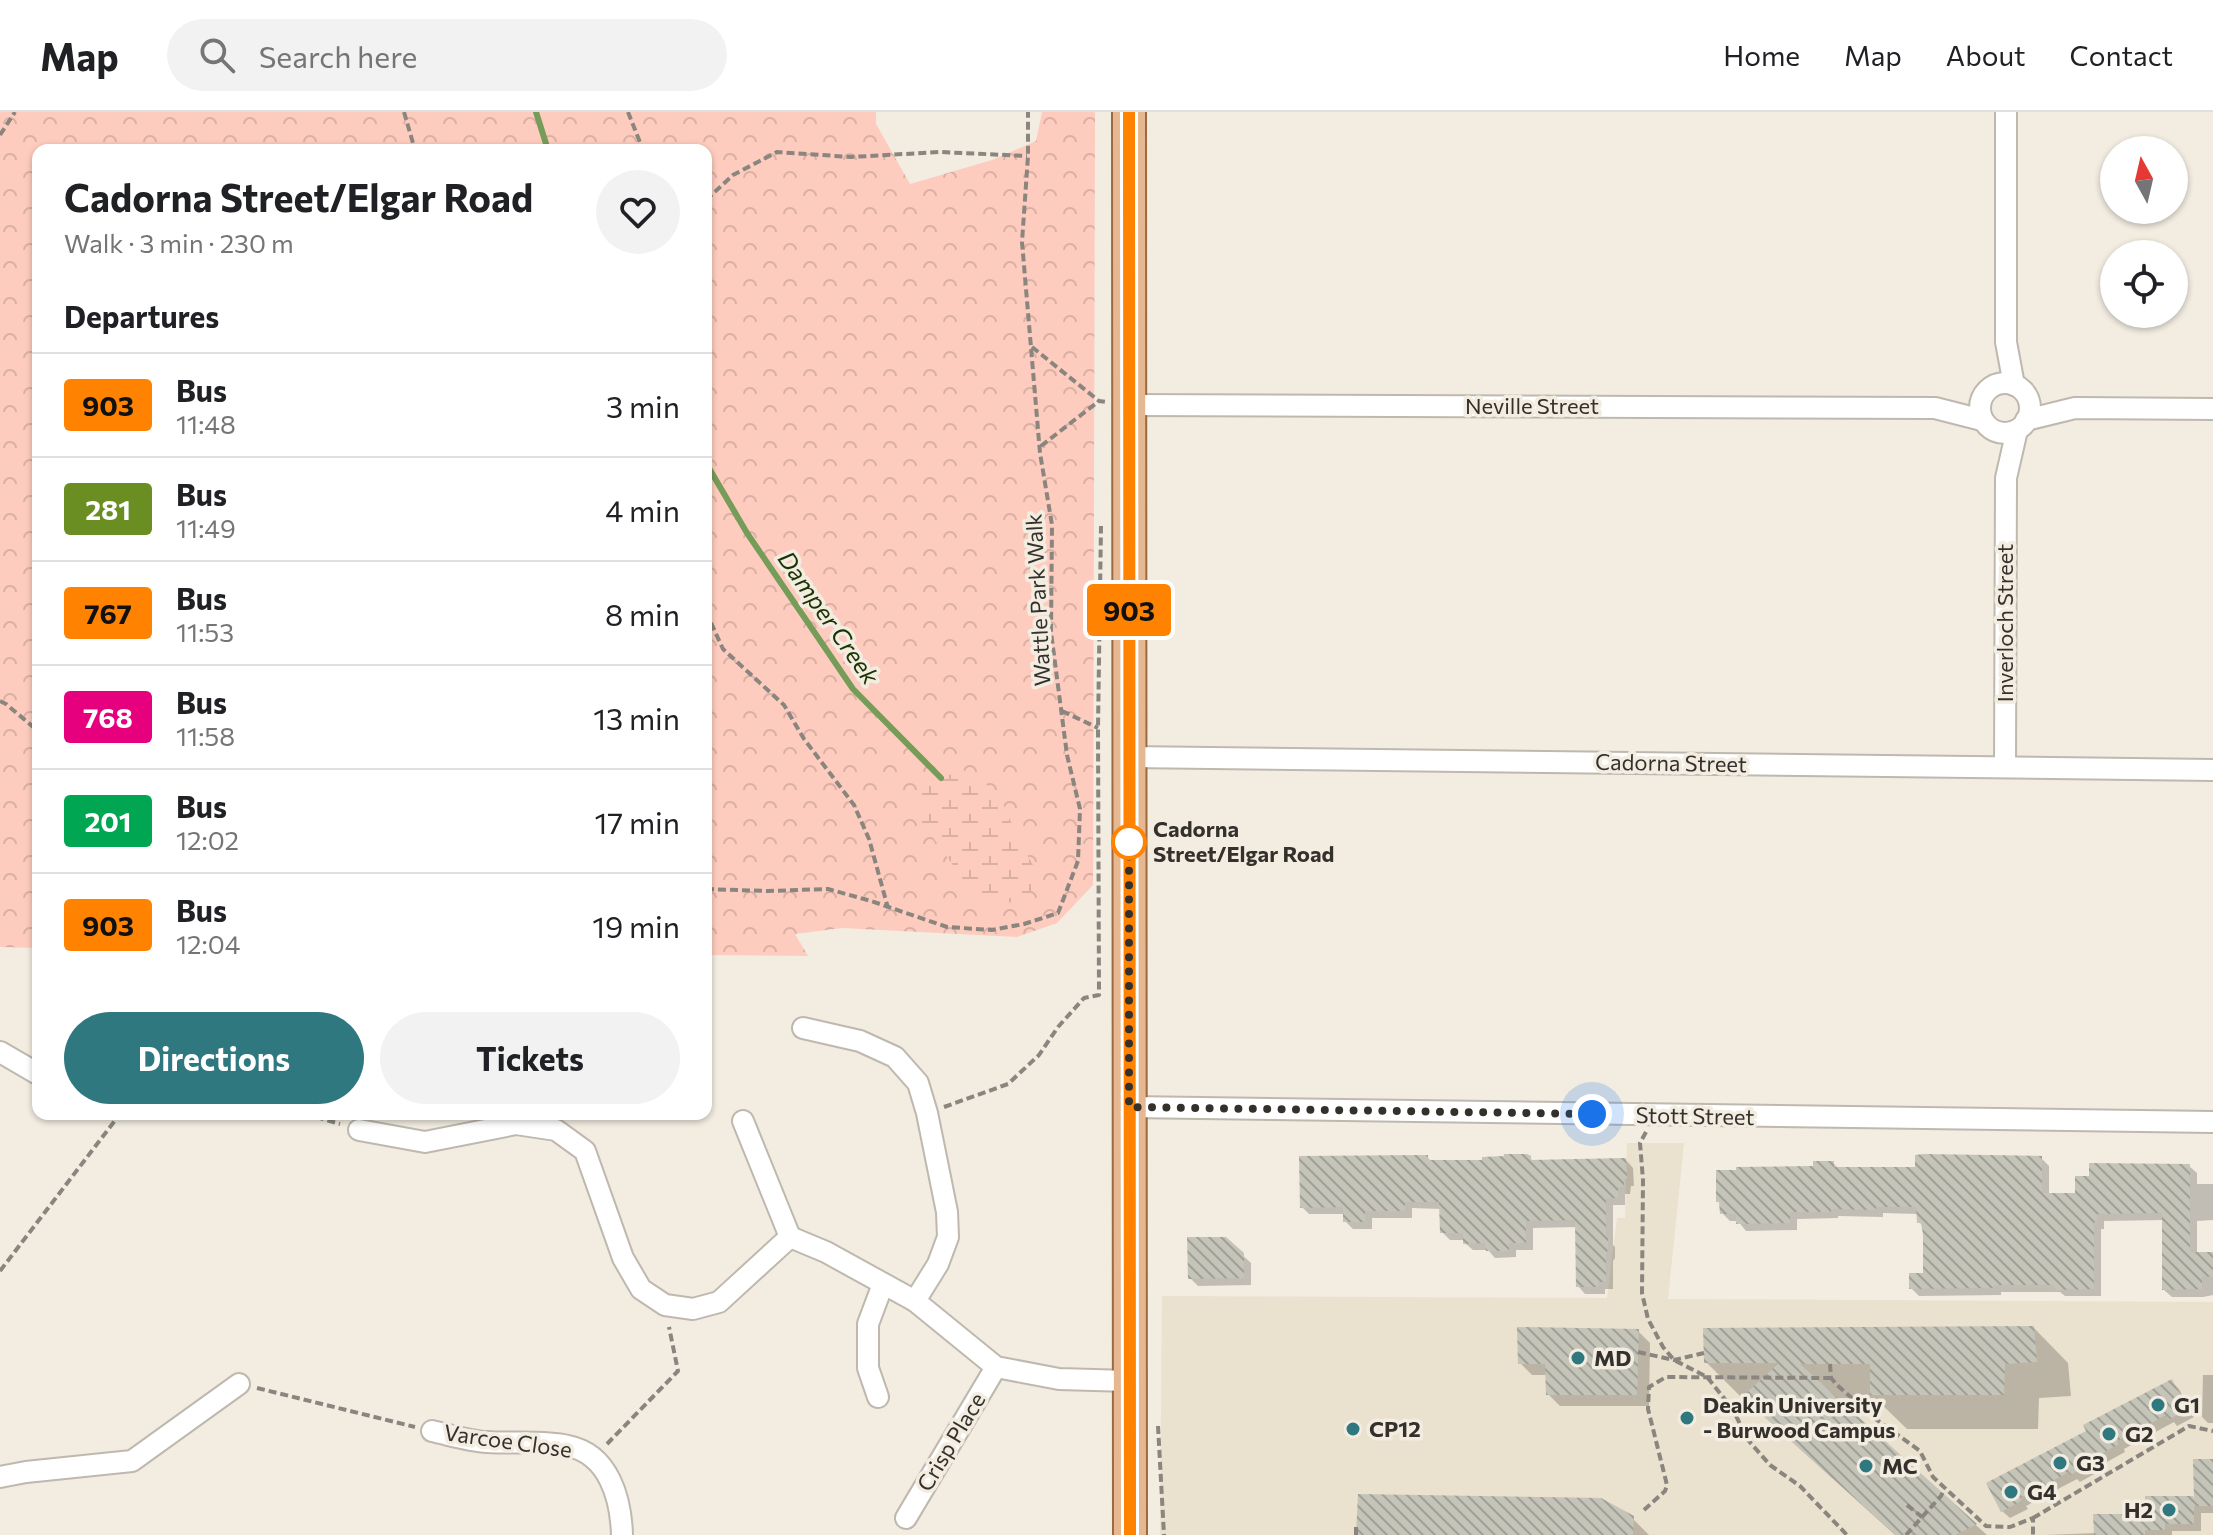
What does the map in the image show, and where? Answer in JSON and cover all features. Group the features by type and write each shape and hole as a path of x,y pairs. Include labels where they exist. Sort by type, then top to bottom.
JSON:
{"main road":[{"path":"1129,112 1114,403 1129,750 1130,1535"}],"street":[{"path":"2006,112 2006,342 2020,389 2030,407 2022,425"},
{"path":"2006,342 1980,405 1988,425 2002,433 2075,408 2213,409"},
{"path":"1988,390 2007,383 2075,408"},
{"name":"Neville Street","path":"1935,408 1988,390"},
{"name":"Neville Street","path":"1114,403 1935,408 1988,425"},
{"name":"Inverloch Street","path":"1988,425 2006,478"},
{"name":"Inverloch Street","path":"2005,767 2006,478 2022,425"},
{"name":"Cadorna Street","path":"1129,750 2213,770"},
{"path":"803,1028 860,1041 895,1057 918,1083 947,1212 948,1237 938,1264 915,1301"},
{"path":"0,1052 32,1071"},
{"name":"Stott Street","path":"1129,1107 2213,1122"},
{"path":"743,1121 790,1237 826,1252 915,1301 996,1367 1059,1379 1129,1381"},
{"path":"359,1130 425,1142 516,1124 556,1130 585,1151 623,1258 641,1289 665,1305 693,1309 719,1302 790,1237"},
{"path":"878,1397 868,1368 868,1324 883,1284"},
{"name":"Crisp Place","path":"906,1518 996,1367"},
{"path":"0,1477 132,1461 239,1384"},
{"name":"Varcoe Close","path":"432,1431 483,1442 569,1446 594,1456 612,1483 621,1517 622,1535"}],"path":[{"path":"0,135 15,112"},
{"path":"404,112 413,144"},
{"path":"628,112 641,144"},
{"name":"Wattle Park Walk","path":"712,889 828,889 947,927 992,930 1058,913 1078,861 1080,809 1067,755 1051,632 1052,525 1040,447 1022,242 1028,112"},
{"path":"712,194 733,175 777,152 851,157 940,152 1028,156"},
{"path":"1032,347 1114,403 1040,447"},
{"path":"927,1113 1008,1084 1039,1055 1058,1027 1084,998 1099,995 1101,526"},
{"path":"712,625 723,649 784,705 804,739 854,805 869,839 888,908"},
{"path":"0,701 32,726"},
{"path":"1061,710 1098,728 1129,750"},
{"path":"1654,1115 1640,1143 1643,1180 1642,1293 1653,1331 1674,1360"},
{"path":"0,1271 115,1120"},
{"path":"326,1120 359,1130"},
{"path":"594,1456 678,1371 665,1305"},
{"path":"1638,1352 1674,1360 1707,1377 1732,1408 1748,1440 1770,1465 1800,1486 1847,1535"},
{"path":"1674,1360 1704,1353"},
{"path":"1830,1364 1831,1378"},
{"path":"1644,1510 1665,1491 1667,1485 1648,1409 1649,1387 1666,1377 1831,1378 1877,1420 1920,1451 1933,1477 1986,1526 2010,1527 2033,1518 2189,1426 2213,1431"},
{"path":"239,1384 432,1431"},
{"path":"1158,1413 1164,1535"},
{"path":"1906,1535 1944,1489"},
{"path":"1907,1505 1922,1517"},
{"path":"2033,1518 2033,1535"},
{"path":"1356,1527 1356,1535"}],"shaded area":[{"name":"Deakin University - Burwood Campus","path":"1627,1143 1684,1143 1668,1299 2213,1302 2213,1535 1160,1535 1162,1296 1607,1298 1617,1218 1625,1218"}],"green space":[{"path":"0,112 876,112 876,124 910,184 992,160 1036,141 1042,112 1095,112 1093,885 1057,923 1017,937 842,928 795,934 808,956 712,955 712,144 32,144 32,948 0,947"},
{"path":"963,770 985,783 1002,801 1020,843 1040,877 1024,902 985,903 966,883 921,821 918,791"}],"building":[{"path":"1527,1154 1531,1160 1626,1158 1627,1179 1624,1179 1624,1187 1618,1187 1618,1198 1606,1198 1606,1282 1598,1282 1598,1287 1576,1287 1575,1220 1526,1221 1526,1243 1509,1243 1509,1251 1486,1251 1485,1243 1463,1244 1463,1233 1440,1233 1439,1202 1405,1202 1405,1211 1365,1211 1365,1222 1343,1222 1343,1207 1300,1208 1299,1156 1428,1155 1428,1160 1482,1160 1482,1157"},
{"path":"1915,1155 2042,1156 2042,1193 2075,1193 2075,1176 2089,1176 2089,1163 2190,1164 2190,1252 2213,1252 2213,1277 2202,1276 2202,1289 2162,1290 2161,1213 2097,1214 2097,1222 2094,1222 2094,1289 2055,1290 2055,1285 1994,1285 1994,1288 1909,1289 1909,1273 1923,1273 1923,1234 1921,1223 1917,1223 1916,1207 1790,1212 1790,1223 1736,1224 1736,1214 1720,1214 1719,1202 1716,1202 1716,1170 1813,1166 1813,1161 1834,1161 1834,1167 1915,1167"},
{"path":"1187,1237 1226,1237 1244,1253 1244,1278 1188,1279"},
{"name":"MC","path":"2034,1326 2037,1362 2005,1364 2004,1395 1870,1395 1870,1364 1800,1364 1977,1524 1955,1535 1896,1535 1742,1397 1779,1363 1704,1363 1703,1328"},
{"name":"MD","path":"1517,1327 1639,1329 1637,1395 1546,1395 1545,1364 1518,1364"},
{"path":"2172,1379 2188,1409 2168,1420 2166,1415 2117,1441 2119,1444 2088,1461 2090,1465 2070,1475 2069,1472 2020,1498 2021,1501 2001,1512 1986,1483 2086,1431 2083,1425"},
{"path":"2193,1459 2213,1459 2213,1506 2194,1506 2194,1524 2165,1524 2165,1530 2145,1530 2145,1535 2094,1535 2093,1514 2145,1514 2145,1496 2193,1496 2194,1500"},
{"name":"CP12","path":"1358,1494 1601,1498 1634,1516 1633,1535 1356,1535"}],"waterway":[{"name":"Damper Creek","path":"536,112 546,144"},
{"name":"Damper Creek","path":"712,473 747,533 853,689 941,778"}],"bus line":[{"name":"903","path":"1129,112 1130,1535"}],"place":[{"name":"Cadorna Street/Elgar Road","path":"1129,842"},
{"name":"MD","path":"1578,1358"},
{"name":"G1","path":"2158,1405"},
{"name":"Deakin University - Burwood Campus","path":"1687,1418"},
{"name":"CP12","path":"1353,1429"},
{"name":"G2","path":"2109,1434"},
{"name":"G3","path":"2060,1463"},
{"name":"MC","path":"1866,1466"},
{"name":"G4","path":"2011,1492"},
{"name":"H2","path":"2169,1510"}],"route":[{"path":"1129,842 1129,1107 1592,1114"}]}
